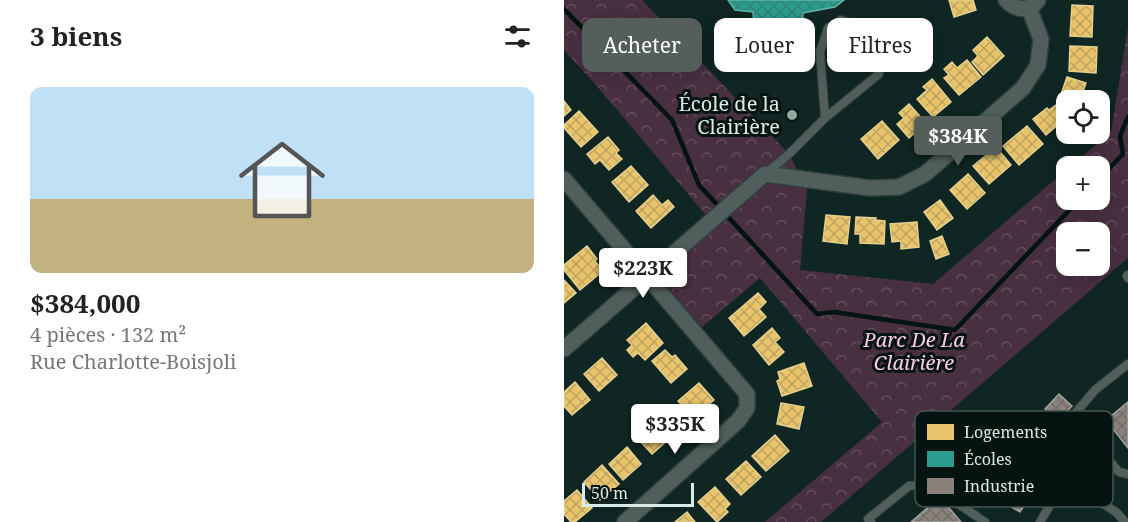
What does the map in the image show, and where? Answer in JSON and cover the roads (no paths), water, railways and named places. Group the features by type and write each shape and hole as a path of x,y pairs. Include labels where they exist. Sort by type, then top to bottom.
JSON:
{"street":[{"path":"564,349 765,174 870,188 899,187 925,174 1023,88 1038,64 1041,39 1034,4 1019,9 1006,0"},
{"path":"564,180 747,394 747,408 738,421 625,522"}],"lane":[{"path":"765,174 825,118 879,74 880,50 861,27 841,20 828,28 820,52 825,118"},
{"path":"1077,411 1095,390 1128,364"},
{"path":"1113,465 1119,472 1128,474"},
{"path":"871,522 868,519 909,486 915,485"},
{"path":"962,507 985,522"},
{"path":"1040,522 1049,507"},
{"path":"1107,507 1116,512 1125,522"}],"waterway":[{"path":"564,9 672,120 699,185 817,314 834,312 955,330 1069,210"},
{"path":"1110,168 1123,154 1120,136 1128,117"}],"place":[{"name":"École de la Clairière","path":"792,115"}],"park label":[{"name":"Parc De La Clairière","path":"914,352"}]}
